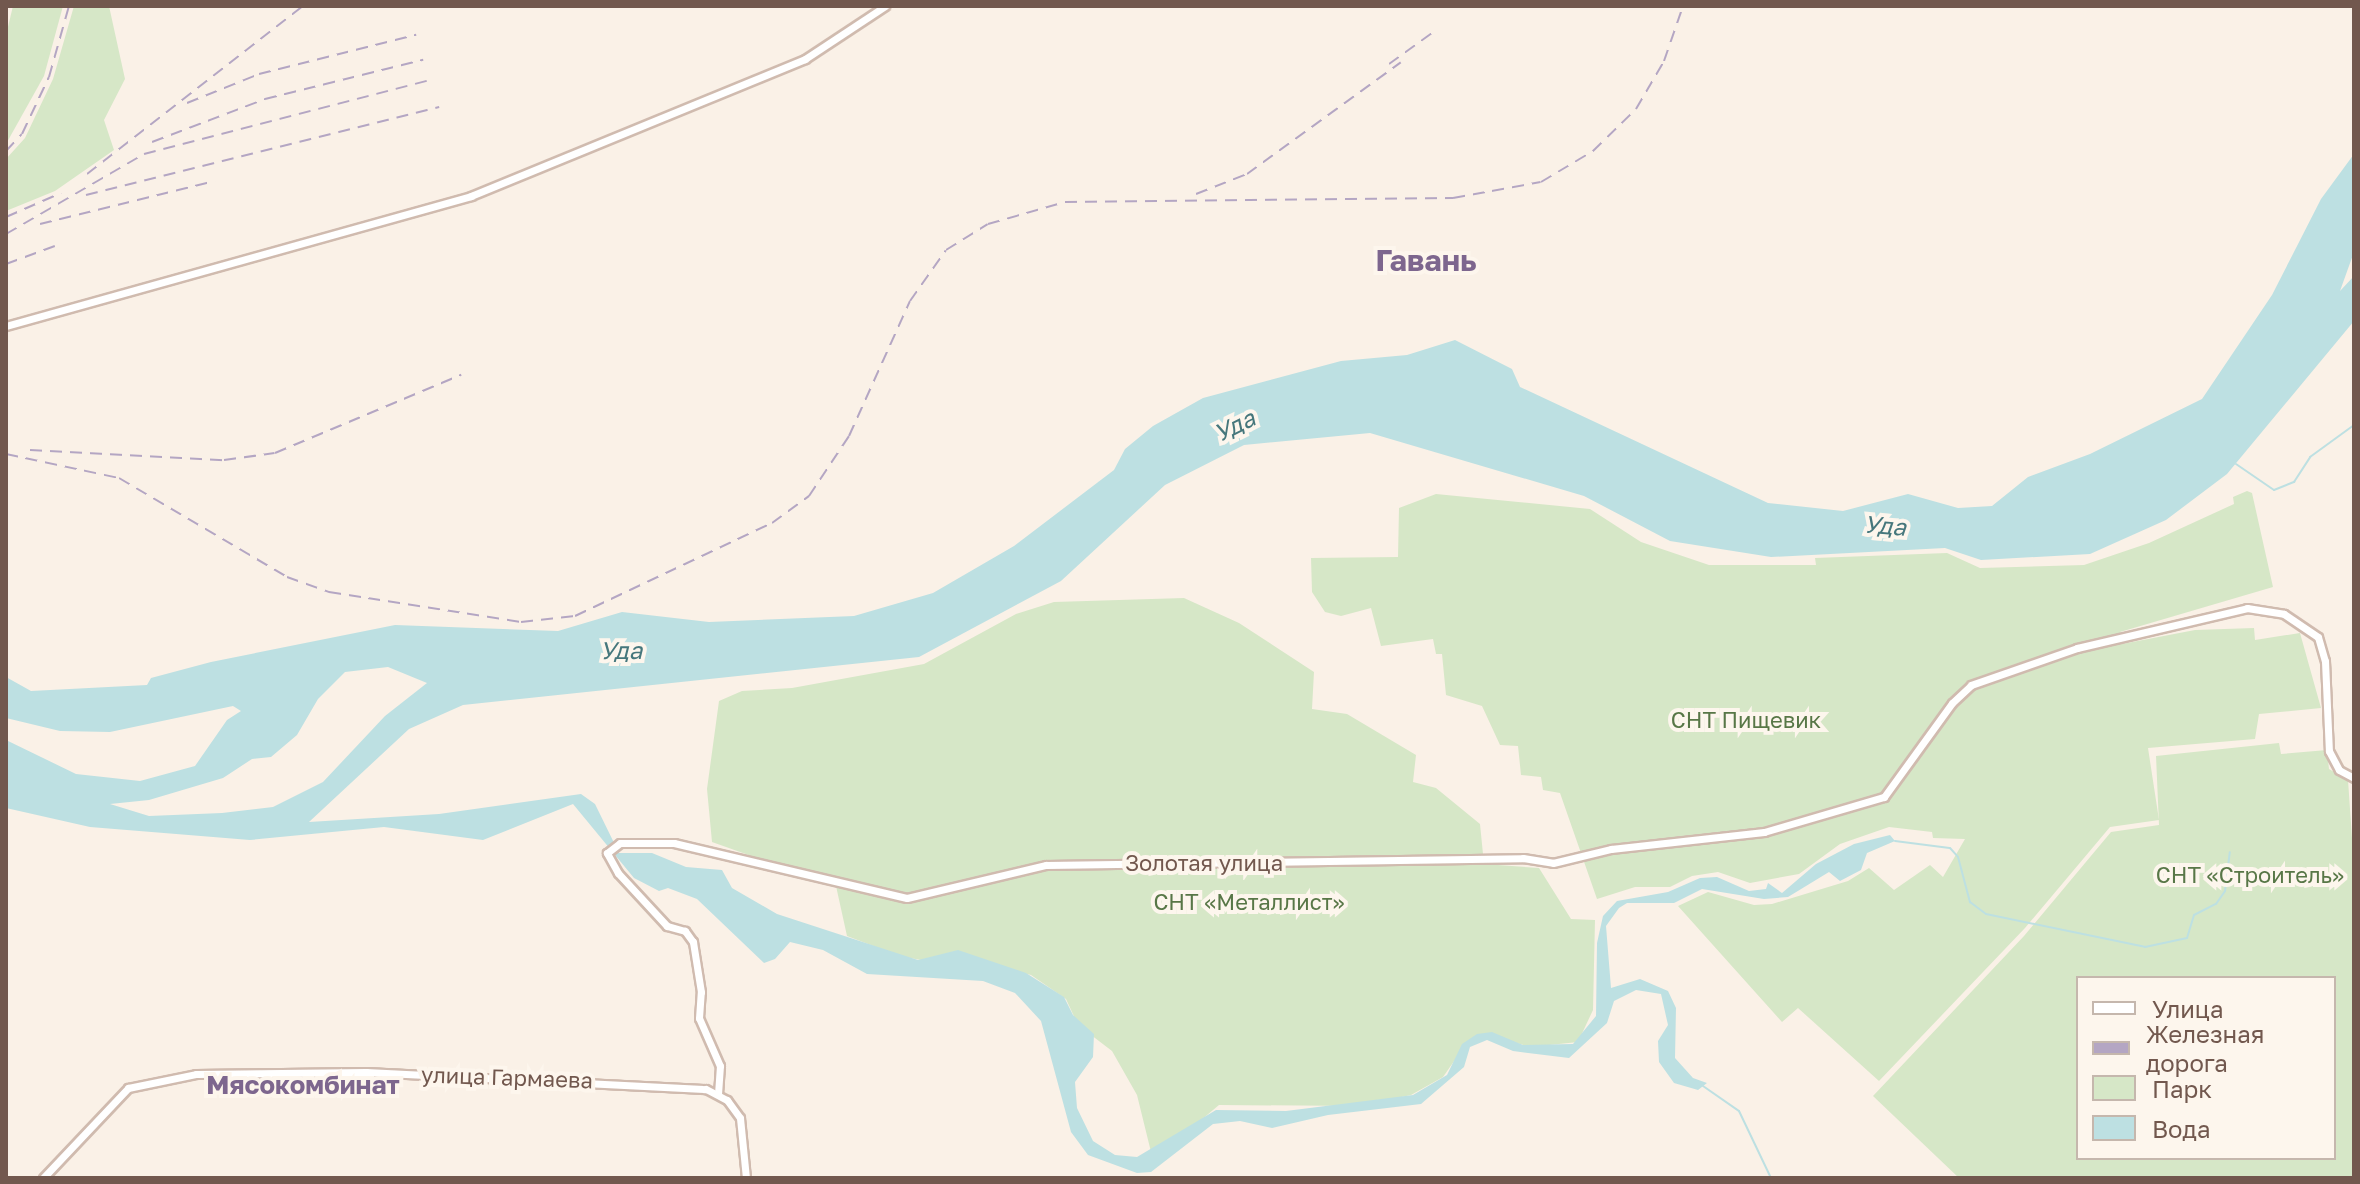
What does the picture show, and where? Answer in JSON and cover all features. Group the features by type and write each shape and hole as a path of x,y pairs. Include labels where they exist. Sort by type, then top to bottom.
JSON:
{"street":[{"path":"6,326 471,196 805,59 885,6"},
{"name":"Золотая улица","path":"718,1094 720,1066 699,1018 701,992 693,942 685,931 667,926 618,873 608,857 610,848 620,843 674,843 911,898 1059,864 1523,858 1553,863 1611,849 1764,832 1884,797 1952,703 1971,685 2077,648 2236,609 2284,614 2318,637 2325,661 2329,751 2339,770 2354,778"},
{"name":"улица Гармаева","path":"43,1178 128,1088 196,1074 366,1072 676,1085 718,1094 736,1110 745,1137 746,1178"}],"green space":[{"path":"13,6 63,6 44,76 6,144 6,35"},
{"path":"74,6 109,6 125,79 104,120 114,150 55,191 6,211 6,159 25,138 53,79"},
{"name":"СНТ Пищевик","path":"2247,491 2252,493 2273,587 2120,632 2122,644 2195,630 2254,628 2255,640 2300,633 2321,708 2259,714 2255,739 2148,748 2159,820 2110,827 2025,928 1879,1081 1798,1008 1782,1022 1678,906 1708,892 1754,905 1772,904 1848,881 1869,868 1894,890 1930,865 1943,877 1965,839 1933,838 1932,832 1889,827 1840,844 1799,874 1750,883 1718,872 1692,876 1670,887 1635,887 1597,899 1560,793 1543,790 1541,777 1521,775 1518,746 1500,745 1482,706 1446,695 1442,654 1436,654 1433,639 1381,646 1371,608 1341,616 1325,612 1312,592 1311,558 1398,557 1399,508 1436,494 1590,509 1641,542 1709,565 1816,565 1815,558 1947,553 1980,568 2084,565 2149,543 2234,504 2233,497"},
{"name":"СНТ «Металлист»","path":"1184,598 1239,623 1314,672 1312,709 1347,714 1416,755 1413,782 1436,788 1480,824 1484,864 1539,868 1571,919 1595,920 1593,1010 1578,1042 1530,1047 1485,1034 1459,1054 1443,1077 1411,1095 1358,1106 1219,1105 1176,1141 1151,1152 1137,1095 1112,1051 1078,1025 1066,999 1031,975 954,954 926,961 900,956 847,936 836,886 712,842 707,789 719,701 742,691 792,688 924,664 1016,614 1054,602"},
{"name":"СНТ «Строитель»","path":"2279,743 2281,754 2327,750 2329,769 2348,780 2354,867 2354,1178 1959,1178 1873,1096 2024,936 2111,832 2159,825 2156,756"}],"water":[{"name":"Уда","path":"2354,154 2354,252 2340,291 2354,276 2354,321 2227,474 2166,520 2090,554 1981,560 1945,548 1771,557 1670,541 1584,496 1370,433 1244,445 1165,485 1061,581 919,657 463,705 409,729 309,822 439,814 581,794 595,804 619,853 652,853 686,867 722,870 732,888 777,914 918,960 958,950 1026,973 1064,997 1073,1015 1094,1034 1093,1057 1075,1082 1077,1108 1093,1141 1115,1155 1137,1157 1216,1110 1286,1111 1413,1095 1447,1075 1462,1044 1477,1034 1492,1032 1523,1045 1573,1044 1596,1016 1597,943 1603,916 1617,901 1668,892 1700,878 1717,877 1749,891 1766,889 1768,883 1782,893 1816,864 1854,844 1890,835 1895,841 1867,853 1861,870 1840,881 1829,872 1788,897 1764,899 1702,889 1674,903 1627,903 1619,908 1606,926 1611,988 1640,979 1668,991 1676,1008 1675,1058 1693,1078 1707,1083 1698,1090 1674,1083 1659,1062 1658,1041 1668,1025 1661,994 1636,990 1614,1001 1607,1023 1569,1058 1513,1051 1487,1040 1470,1047 1464,1067 1421,1104 1328,1115 1272,1128 1240,1121 1213,1124 1151,1172 1137,1173 1088,1155 1071,1132 1041,1021 1015,993 983,981 867,974 823,950 790,942 775,959 764,963 697,899 668,888 659,891 634,878 573,804 483,840 384,827 250,840 90,827 6,808 6,740 76,774 140,781 195,766 227,720 241,711 233,706 110,732 60,731 6,718 6,677 31,691 147,685 151,678 211,662 395,625 558,631 622,612 709,622 854,616 933,593 1014,546 1114,470 1125,449 1153,426 1203,398 1341,361 1407,355 1455,340 1512,369 1520,387 1768,503 1843,511 1908,494 1958,508 1992,506 2028,477 2090,454 2202,399 2272,295 2321,199","holes":["388,667 427,683 385,716 323,782 273,807 149,816 110,804 149,800 223,778 252,759 271,757 297,735 318,699 345,672"]}],"waterway":[{"path":"2236,464 2274,490 2294,482 2310,457 2354,425"},
{"path":"1895,841 1950,848 1958,857 1970,902 1986,914 2145,947 2187,938 2194,915 2216,904 2225,891 2230,852"},
{"path":"1703,1086 1739,1111 1771,1178"}],"railway":[{"path":"6,151 22,134 49,77 69,6"},
{"path":"87,174 303,6"},
{"path":"6,454 119,478 287,577 329,592 521,622 575,616 772,523 809,496 849,436 910,301 946,250 988,224 1065,202 1453,198 1541,182 1593,151 1636,109 1664,61 1683,6"},
{"path":"1389,64 1432,33"},
{"path":"187,103 259,74 416,35"},
{"path":"152,142 265,99 423,60"},
{"path":"1196,194 1247,174 1401,62"},
{"path":"6,234 144,154 427,81"},
{"path":"86,195 439,107"},
{"path":"40,224 215,181"},
{"path":"6,217 61,193"},
{"path":"6,264 55,246"},
{"path":"30,450 224,460 275,453 461,375"}],"district":[{"name":"Гавань","path":"1426,260"},
{"name":"Мясокомбинат","path":"303,1085"}]}
